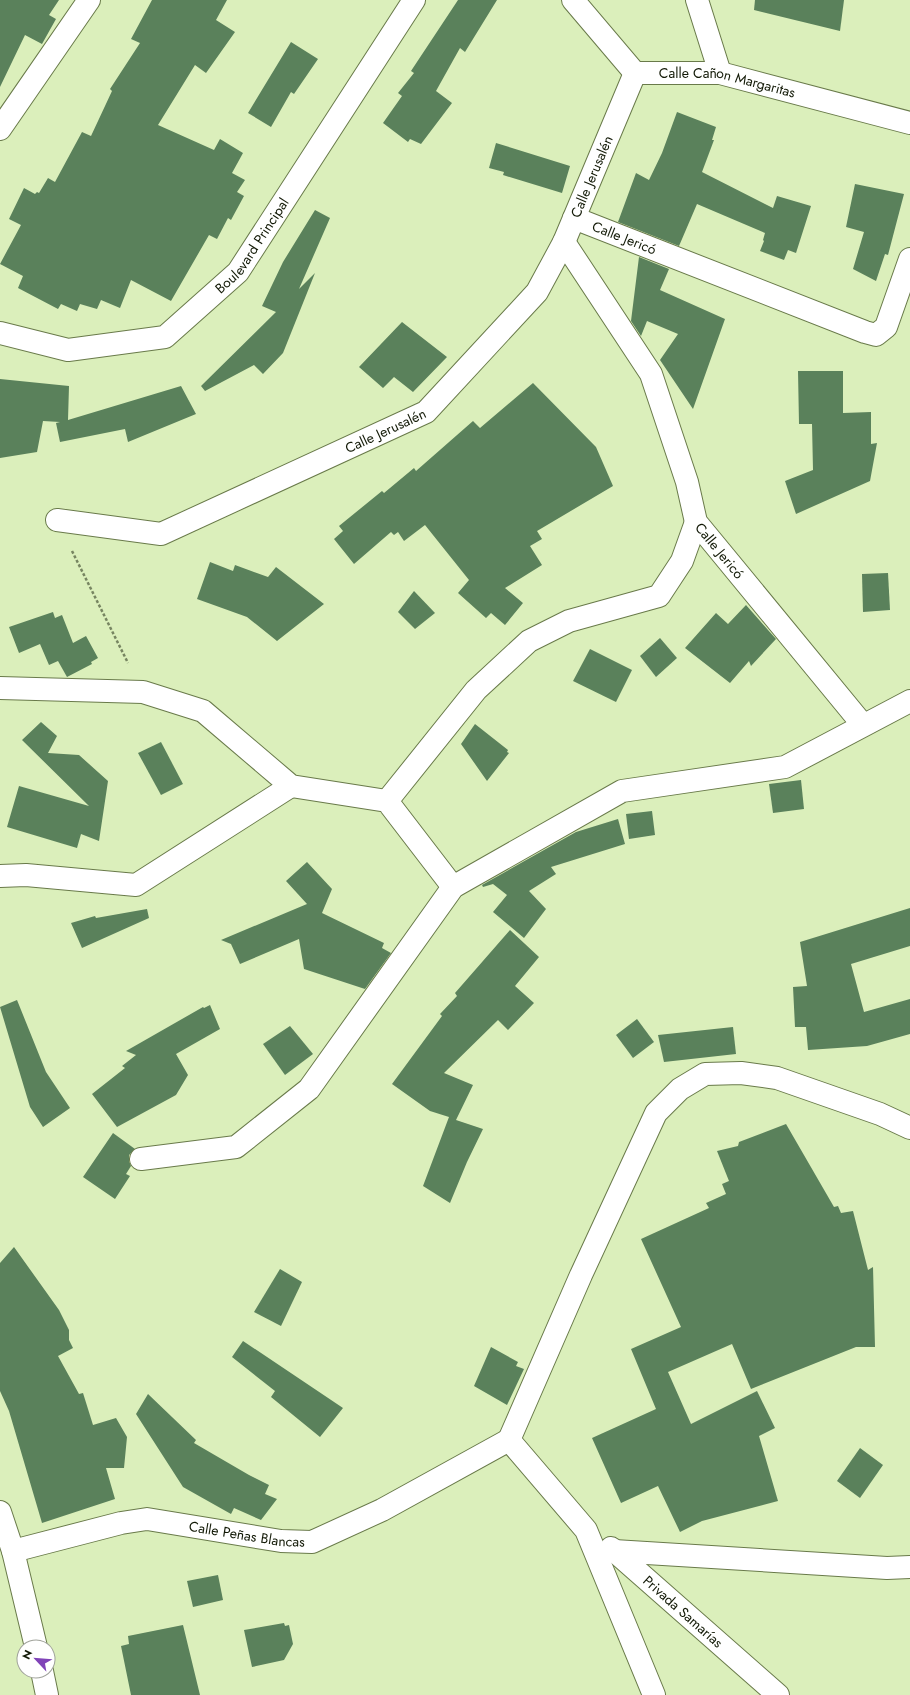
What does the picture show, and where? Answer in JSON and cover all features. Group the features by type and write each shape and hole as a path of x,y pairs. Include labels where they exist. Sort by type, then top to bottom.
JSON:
{"street":[{"path":"0,129 89,0"},
{"name":"Boulevard Principal","path":"0,333 68,350 165,337 238,272 414,0"},
{"path":"573,0 635,73"},
{"path":"697,0 720,73"},
{"name":"Calle Cañon Margaritas","path":"635,73 720,73 910,123"},
{"name":"Calle Jerusalén","path":"57,520 161,534 426,412 537,292 564,242 635,73"},
{"name":"Calle Jericó","path":"574,218 876,335 886,327 910,259"},
{"name":"Calle Jericó","path":"564,242 651,374 687,482 696,522 863,725"},
{"path":"387,801 476,690 528,642 569,621 659,596 682,562 696,522"},
{"path":"0,688 143,692 203,711 291,786 387,801 453,887"},
{"path":"141,1159 236,1147 309,1089 453,887 622,791 785,767 910,701"},
{"path":"0,876 26,875 136,884 291,786"},
{"path":"654,1695 586,1530 509,1440 581,1275 656,1113 680,1089 705,1074 741,1072 777,1078 880,1114 910,1128"},
{"name":"Calle Peñas Blancas","path":"13,1551 121,1523 147,1519 281,1541 312,1542 382,1510 509,1440"},
{"path":"0,1512 13,1551 34,1639"},
{"name":"Privada Samarías","path":"586,1530 614,1551 778,1695"},
{"path":"614,1551 887,1568 910,1567"},
{"path":"44,1679 47,1695"}],"path":[{"path":"57,520 143,692"}],"building":[{"path":"0,0 59,0 49,15 56,19 42,44 25,35 0,87"},
{"path":"152,0 227,0 216,20 235,32 206,73 195,65 158,125 214,150 220,139 243,153 232,173 245,180 237,192 244,196 231,220 228,218 217,239 209,235 171,301 131,280 120,308 101,300 97,309 80,304 77,311 61,304 58,309 18,288 23,276 0,264 21,225 9,219 24,188 35,194 37,192 39,193 48,178 55,182 82,132 91,136 112,91 110,89 140,43 131,39"},
{"path":"458,0 497,0 465,52 460,48 436,91 452,103 421,144 410,139 408,142 383,123 402,96 398,93 414,73 411,71"},
{"path":"755,0 844,0 840,31 754,10"},
{"path":"291,42 318,59 294,94 291,92 271,127 248,113"},
{"path":"677,112 716,127 712,140 714,140 702,172 773,208 777,196 811,206 796,253 788,250 784,260 760,251 765,233 697,204 679,246 618,222 636,173 649,180 662,153"},
{"path":"496,143 570,166 562,193 503,175 504,172 489,168"},
{"path":"855,184 904,194 888,255 885,254 876,281 853,269 864,232 846,227"},
{"path":"315,210 330,218 299,289 315,273 283,353 263,374 254,365 205,391 201,386 276,312 262,306 283,262"},
{"path":"639,257 669,269 660,290 725,319 693,409 660,360 678,334 647,321 641,336 631,321"},
{"path":"402,322 447,357 413,392 394,377 383,388 359,367"},
{"path":"798,371 843,371 843,413 871,412 871,444 877,443 870,481 796,514 785,481 813,470 812,424 799,424"},
{"path":"0,379 69,386 68,420 181,386 196,414 128,442 125,429 60,442 56,423 60,422 43,421 37,452 0,458"},
{"path":"533,383 596,447 613,486 537,531 542,539 530,546 542,565 505,588 523,603 505,625 491,613 486,618 458,593 469,580 425,525 404,541 398,532 394,535 391,532 354,564 334,539 343,531 339,526 382,491 384,493 414,468 416,471 473,421 480,428"},
{"path":"210,562 233,571 235,565 268,577 276,567 324,604 277,641 247,617 197,599"},
{"path":"888,573 890,610 863,612 862,574"},
{"path":"414,591 435,613 415,629 398,612"},
{"path":"746,605 776,639 751,666 749,661 730,683 685,648 716,613 728,624"},
{"path":"53,612 55,618 62,615 73,643 86,636 98,658 91,662 92,664 67,677 58,661 49,665 40,644 19,653 9,627"},
{"path":"660,638 677,658 656,677 640,656"},
{"path":"590,649 632,670 616,702 573,681"},
{"path":"41,722 57,736 48,753 79,755 108,781 99,841 81,834 77,848 7,827 19,786 89,806 22,740"},
{"path":"475,724 508,750 507,752 509,753 487,781 461,744"},
{"path":"161,742 183,784 161,795 138,753"},
{"path":"801,780 804,809 773,813 769,784"},
{"path":"652,811 655,835 629,839 626,814"},
{"path":"618,819 625,844 551,867 556,874 529,891 546,909 524,938 493,912 507,895 493,884 483,887 482,885 576,832"},
{"path":"307,862 332,889 322,913 384,943 382,948 391,953 365,989 304,969 299,939 240,964 231,944 221,940 307,904 286,881"},
{"path":"910,908 910,946 851,964 864,1012 910,999 910,1034 867,1046 808,1050 806,1027 795,1027 793,987 807,986 800,942"},
{"path":"147,909 149,918 82,948 71,923 95,916 96,918"},
{"path":"510,930 539,957 515,986 534,1003 508,1030 498,1020 444,1073 473,1085 456,1120 483,1129 450,1203 423,1186 449,1117 430,1111 392,1084 442,1016 440,1014 457,996 455,993"},
{"path":"17,1000 46,1072 70,1108 43,1127 30,1107 0,1007"},
{"path":"210,1005 220,1029 176,1054 188,1075 176,1095 117,1127 92,1094 125,1068 122,1066 136,1055 126,1051 203,1007 204,1008"},
{"path":"637,1019 654,1042 633,1058 616,1035"},
{"path":"290,1026 313,1054 285,1075 263,1044"},
{"path":"733,1027 736,1054 664,1062 658,1035"},
{"path":"786,1124 834,1207 838,1206 841,1213 853,1211 868,1270 873,1267 875,1347 856,1347 751,1389 732,1344 668,1372 691,1424 757,1391 775,1428 759,1436 778,1501 702,1521 680,1532 658,1486 621,1503 592,1438 656,1409 631,1349 681,1327 641,1239 709,1208 706,1203 726,1194 722,1184 729,1181 717,1151 738,1146 739,1142"},
{"path":"113,1133 135,1149 129,1155 131,1166 126,1174 130,1176 115,1199 83,1177"},
{"path":"14,1247 59,1310 69,1330 69,1340 73,1348 58,1356 79,1394 83,1393 93,1425 116,1418 127,1437 124,1468 106,1468 115,1499 42,1523 9,1411 0,1391 0,1263"},
{"path":"280,1269 302,1282 281,1326 254,1312"},
{"path":"243,1341 343,1408 320,1437 271,1397 275,1391 232,1357"},
{"path":"491,1347 518,1362 516,1366 524,1369 507,1405 474,1386"},
{"path":"148,1394 196,1440 194,1443 269,1485 265,1494 277,1499 261,1520 234,1508 231,1514 183,1487 136,1414"},
{"path":"860,1448 883,1465 860,1498 837,1481"},
{"path":"218,1575 223,1600 193,1607 187,1581"},
{"path":"284,1623 285,1626 289,1625 293,1644 284,1660 252,1667 244,1630"},
{"path":"183,1625 200,1695 131,1695 121,1646 129,1644 128,1636"}]}
